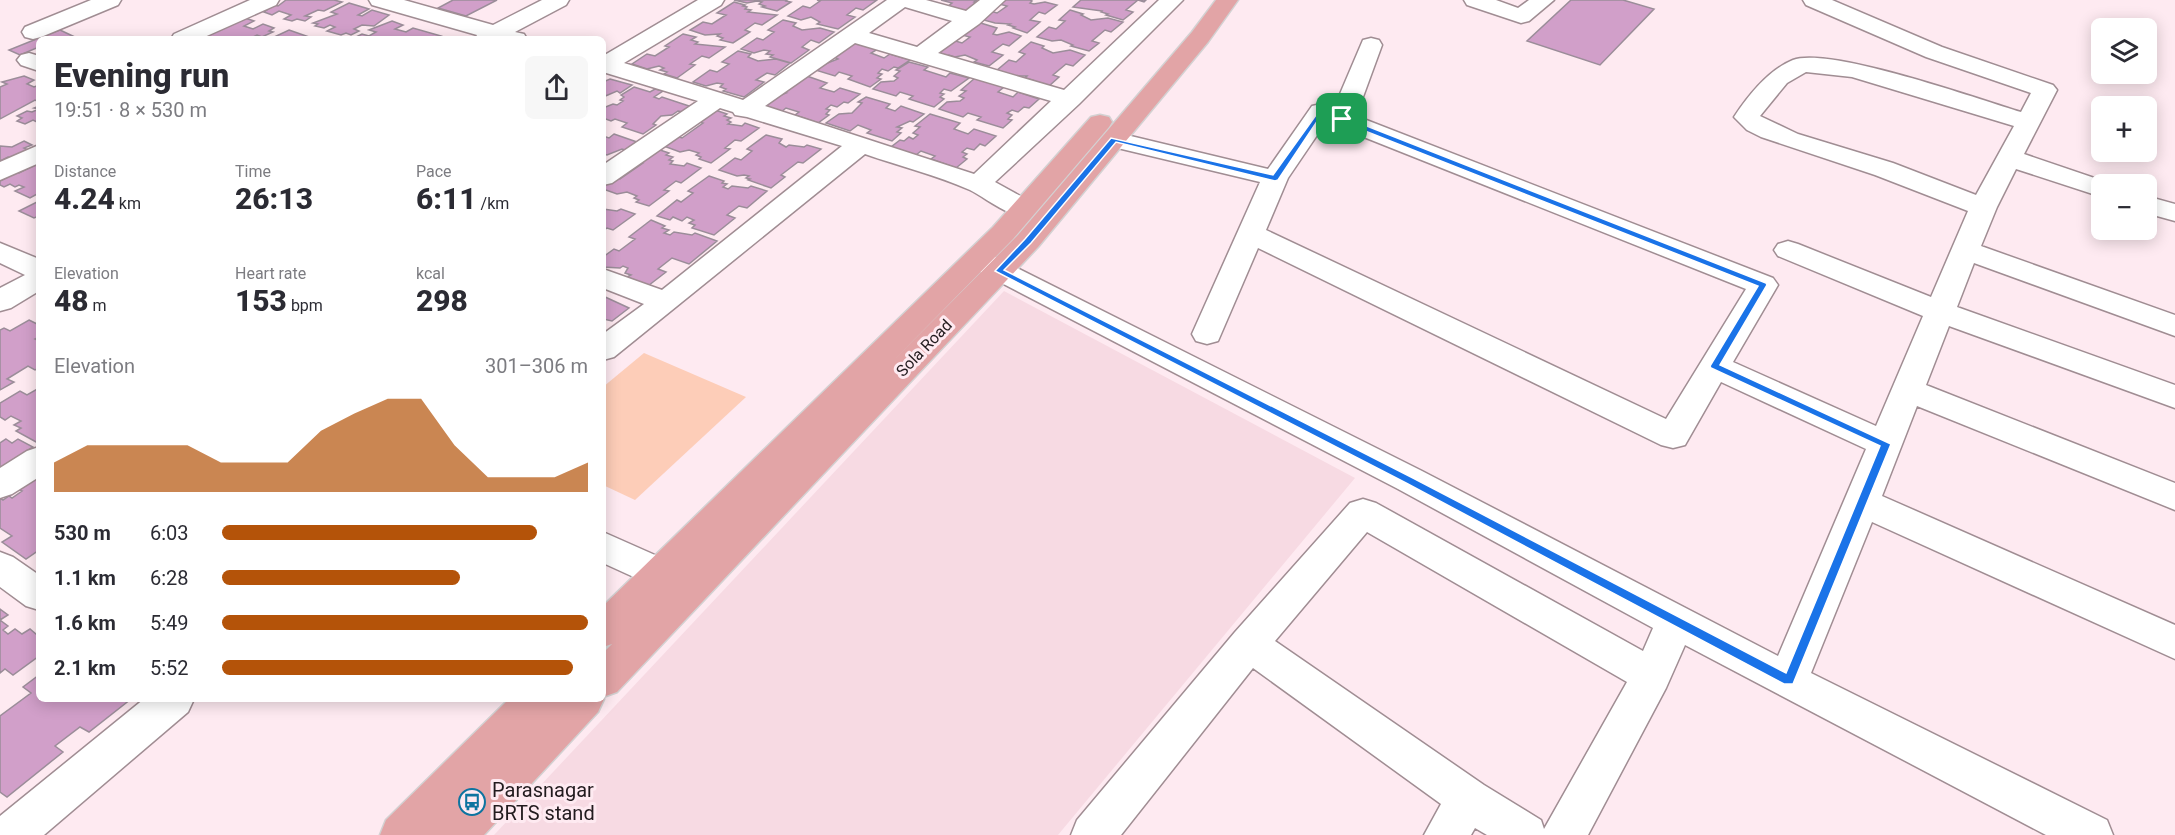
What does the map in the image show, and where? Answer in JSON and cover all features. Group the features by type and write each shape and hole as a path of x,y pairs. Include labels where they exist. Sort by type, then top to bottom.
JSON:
{"main road":[{"name":"Sola Road","path":"606,677 988,265 1023,209 1178,33 1203,0"},
{"name":"Sola Road","path":"606,629 660,574 988,265 1028,241 1200,38 1227,0"},
{"path":"402,835 533,702"},
{"path":"454,835 581,702"}],"street":[{"path":"33,32 110,0"},
{"path":"189,36 268,0"},
{"path":"380,0 496,36"},
{"path":"501,36 558,0"},
{"path":"606,64 713,0"},
{"path":"744,110 902,0 971,19"},
{"path":"922,54 994,0"},
{"path":"978,184 1172,0"},
{"path":"1475,0 1521,16 1543,0"},
{"path":"1788,681 1983,207 2045,90 1934,52 1814,0"},
{"path":"852,35 1070,99"},
{"path":"1342,119 1371,45"},
{"path":"1983,207 1882,168 1774,133 1750,122 1746,117 1779,78 1801,65 1822,65 1855,70 2028,122"},
{"path":"606,66 744,110 861,144 978,184 1023,209"},
{"path":"606,175 716,100"},
{"path":"1208,334 1275,178 1321,111 1763,285 1673,435 1251,234"},
{"path":"1114,140 1275,178"},
{"path":"606,348 861,144"},
{"path":"0,172 36,154"},
{"path":"2009,158 2091,185"},
{"path":"2157,207 2175,213"},
{"path":"1788,250 1940,312 2175,397"},
{"path":"1966,250 2175,326"},
{"path":"0,252 36,269"},
{"path":"988,265 1410,480 1788,681 2091,835"},
{"path":"606,279 666,302"},
{"path":"0,301 36,281"},
{"path":"1715,366 1886,444"},
{"path":"1908,390 2175,497"},
{"path":"0,485 36,462"},
{"path":"1862,502 2175,643"},
{"path":"1094,835 1249,644 1363,513 1652,676"},
{"path":"606,547 660,574"},
{"path":"1564,835 1652,676 1675,621"},
{"path":"1249,644 1469,799 1525,835"},
{"path":"11,835 170,702"},
{"path":"1446,835 1469,799"}],"shaded area":[{"path":"1004,291 1355,478 1058,835 494,835"},
{"path":"644,353 746,397 635,500 606,486 606,385"}],"building":[{"path":"286,0 342,2 324,11 318,10 305,16 311,17 305,21 284,19 291,15 279,11 272,15 262,9 271,4 278,6"},
{"path":"453,0 497,0 466,16 438,8"},
{"path":"734,0 787,0 791,2 777,11 762,7 765,6 759,4 762,2 747,3"},
{"path":"817,0 877,0 863,10 856,8 847,15 855,17 838,29 817,24 820,22 811,17 801,20 788,16 803,6 810,8 820,1"},
{"path":"941,0 977,0 974,2 977,3 966,12 947,7 952,3"},
{"path":"999,0 1030,0 1032,1 1030,3 1034,4 1045,2 1057,5 1045,14 1039,12 1030,20 1040,22 1027,33 1008,25 1010,24 980,19 990,11 997,13 1007,6 995,3"},
{"path":"1081,0 1138,0 1126,10 1133,12 1123,20 1106,15 1108,14 1102,11 1073,7"},
{"path":"1571,0 1623,0 1654,9 1600,65 1527,41"},
{"path":"734,2 745,5 743,6 747,7 745,9 751,10 748,12 777,15 762,25 755,23 745,30 750,32 733,43 720,40 723,38 717,36 720,34 705,35 690,30 703,22 712,24 726,15 717,13"},
{"path":"349,3 369,9 358,15 362,16 372,10 389,15 374,26 362,25 354,29 359,31 351,35 327,31 335,27 330,25 324,28 315,26 318,24 313,23 337,14 331,12"},
{"path":"1070,10 1083,14 1081,15 1091,20 1108,18 1123,22 1111,32 1105,30 1092,41 1099,43 1089,51 1071,46 1073,45 1061,40 1052,41 1037,37 1049,27 1056,29 1065,21 1059,20"},
{"path":"245,18 254,21 244,26 253,29 263,24 274,28 269,31 273,32 264,36 206,36"},
{"path":"783,20 796,23 793,26 802,30 820,28 834,32 819,43 811,40 802,47 809,50 791,63 770,57 773,55 766,54 770,51 754,53 741,49 757,38 763,40 774,32 768,30"},
{"path":"392,21 403,25 395,29 406,32 413,28 441,36 369,36 376,32 369,30"},
{"path":"974,21 997,28 993,34 1009,32 1021,36 1009,46 1003,44 992,52 1003,55 989,66 974,62 977,60 965,55 955,57 949,55 946,58 929,53 949,39 962,43 970,37 958,34"},
{"path":"60,30 73,36 41,36"},
{"path":"289,30 306,36 276,36"},
{"path":"683,34 696,37 691,40 698,42 695,44 725,47 709,58 702,56 690,64 695,65 677,78 664,74 667,72 660,70 664,68 659,66 647,69 632,64 647,54 655,56"},
{"path":"36,37 36,48 20,55 9,50 34,40 31,39"},
{"path":"851,41 878,49 871,53 884,58 890,54 910,60 898,68 894,67 888,71 882,69 878,73 882,74 877,78 881,79 870,87 848,79 852,76 839,72 835,76 812,69 838,59 834,57"},
{"path":"1031,42 1044,46 1042,48 1053,53 1070,50 1085,55 1073,66 1066,64 1053,75 1059,77 1048,87 1030,81 1032,80 1025,78 1027,76 1011,76 996,71 1009,60 1016,62 1025,54 1019,52"},
{"path":"738,51 751,54 748,57 758,61 776,59 790,63 775,75 767,73 756,80 764,82 744,97 723,91 726,89 720,87 723,84 706,86 693,82 710,70 717,72 729,64 722,62"},
{"path":"909,62 928,67 924,70 946,77 950,73 969,78 951,91 944,89 940,93 944,94 940,97 944,99 934,107 909,99 913,96 900,92 896,96 873,89 881,82 894,81 898,78 894,76 900,71 896,70"},
{"path":"801,74 827,83 820,88 834,92 840,88 860,94 848,103 844,102 837,107 831,105 826,109 830,110 826,114 829,115 818,123 795,115 799,112 786,108 781,112 758,104 786,93 781,92"},
{"path":"24,76 34,80 27,84 36,86 36,100 0,119 0,87 7,84 2,82"},
{"path":"975,78 1004,87 998,92 1013,97 1018,92 1039,99 1029,108 1024,107 1018,112 1012,110 1007,113 1012,115 1008,119 1012,120 1003,128 977,120 981,117 968,113 963,117 939,109 947,102 960,101 964,98 959,96 966,91 961,90"},
{"path":"610,79 632,85 620,93 617,91 606,96 606,81"},
{"path":"634,87 650,92 655,89 663,91 654,97 659,99 662,97 692,107 683,112 678,111 672,115 661,116 653,124 656,125 643,134 622,127 627,123 606,119 606,107 617,105 623,101 620,100 624,97 621,95"},
{"path":"866,97 890,104 886,108 895,111 901,106 924,114 913,122 910,121 897,127 902,128 897,132 901,133 892,141 867,133 871,130 858,125 850,131 826,123 839,114 852,113 862,103 858,102"},
{"path":"712,109 727,114 724,116 731,118 727,120 731,122 728,124 742,126 745,123 759,128 741,141 735,140 725,148 730,149 711,163 699,159 701,157 696,155 699,153 689,150 680,152 661,145 674,135 682,138 703,123 696,121"},
{"path":"36,110 36,122 33,120 25,124 17,121 22,118 17,116 27,111"},
{"path":"930,114 960,123 954,129 968,134 974,129 996,136 985,146 980,144 974,150 967,148 962,152 967,154 963,157 967,159 956,168 931,159 935,156 921,151 916,155 891,147 900,140 904,141 909,137 913,139 918,135 913,133 920,127 915,126"},
{"path":"614,134 637,142 625,150 607,155 606,137 609,138"},
{"path":"766,135 782,139 779,143 786,147 807,145 821,149 803,163 798,162 781,175 785,177 771,188 748,180 750,179 746,178 749,176 737,176 719,170 735,158 741,160 752,151 747,149"},
{"path":"24,141 32,145 24,148 30,151 13,159 8,157 0,161 0,146 12,147"},
{"path":"654,148 669,153 666,155 673,157 669,160 673,161 670,164 684,166 687,163 701,168 681,183 676,181 664,190 669,191 649,206 636,202 639,200 634,198 637,196 627,192 617,194 606,190 606,181 612,176 620,179 643,163 636,161"},
{"path":"36,164 36,195 30,198 15,191 24,187 19,185 15,187 10,184 4,187 0,185 0,181 6,178 2,176 14,171 19,173"},
{"path":"709,176 724,181 722,183 727,184 723,187 728,189 732,186 748,188 751,186 767,191 747,208 739,206 727,215 735,218 714,235 692,228 695,225 689,223 694,220 687,217 682,221 673,217 670,220 657,216 677,200 681,202 693,193 688,191"},
{"path":"36,202 36,217 19,211"},
{"path":"606,209 617,211 621,209 635,214 613,230 607,228"},
{"path":"651,220 665,226 662,228 669,230 664,233 670,235 674,232 692,235 695,233 717,241 689,264 672,258 658,269 666,272 644,289 630,283 634,280 627,277 631,275 625,273 628,268 623,266 606,267 606,255 614,249 619,251 635,239 629,237"},
{"path":"606,297 629,308 612,321 606,320"},
{"path":"29,320 36,324 36,370 28,366 7,379 14,382 0,390 0,330 4,328 10,331"},
{"path":"36,390 36,442 16,431 21,428 14,425 21,421 11,416 5,420 0,417 0,403 20,391 27,395"},
{"path":"6,439 12,443 18,439 33,447 0,468 0,443"},
{"path":"36,474 36,552 26,559 2,542 12,536 0,528 0,498 3,500 9,496 12,498 22,491 19,490 28,484 26,482"},
{"path":"0,609 8,615 0,620"},
{"path":"0,620 8,626 3,630 8,634 15,629 22,634 30,629 36,634 36,658 13,675 5,669 0,673"},
{"path":"36,677 36,702 127,702 89,732 80,727 55,746 63,752 7,797 0,792 0,716 31,693 23,687"}],"place":[{"name":"Parasnagar BRTS stand","path":"472,802"}],"route":[{"path":"1321,111 1342,119 1763,285 1715,366 1886,444 1788,681 1410,480 999,271 1028,241 1114,140 1275,178 1321,111"}]}
